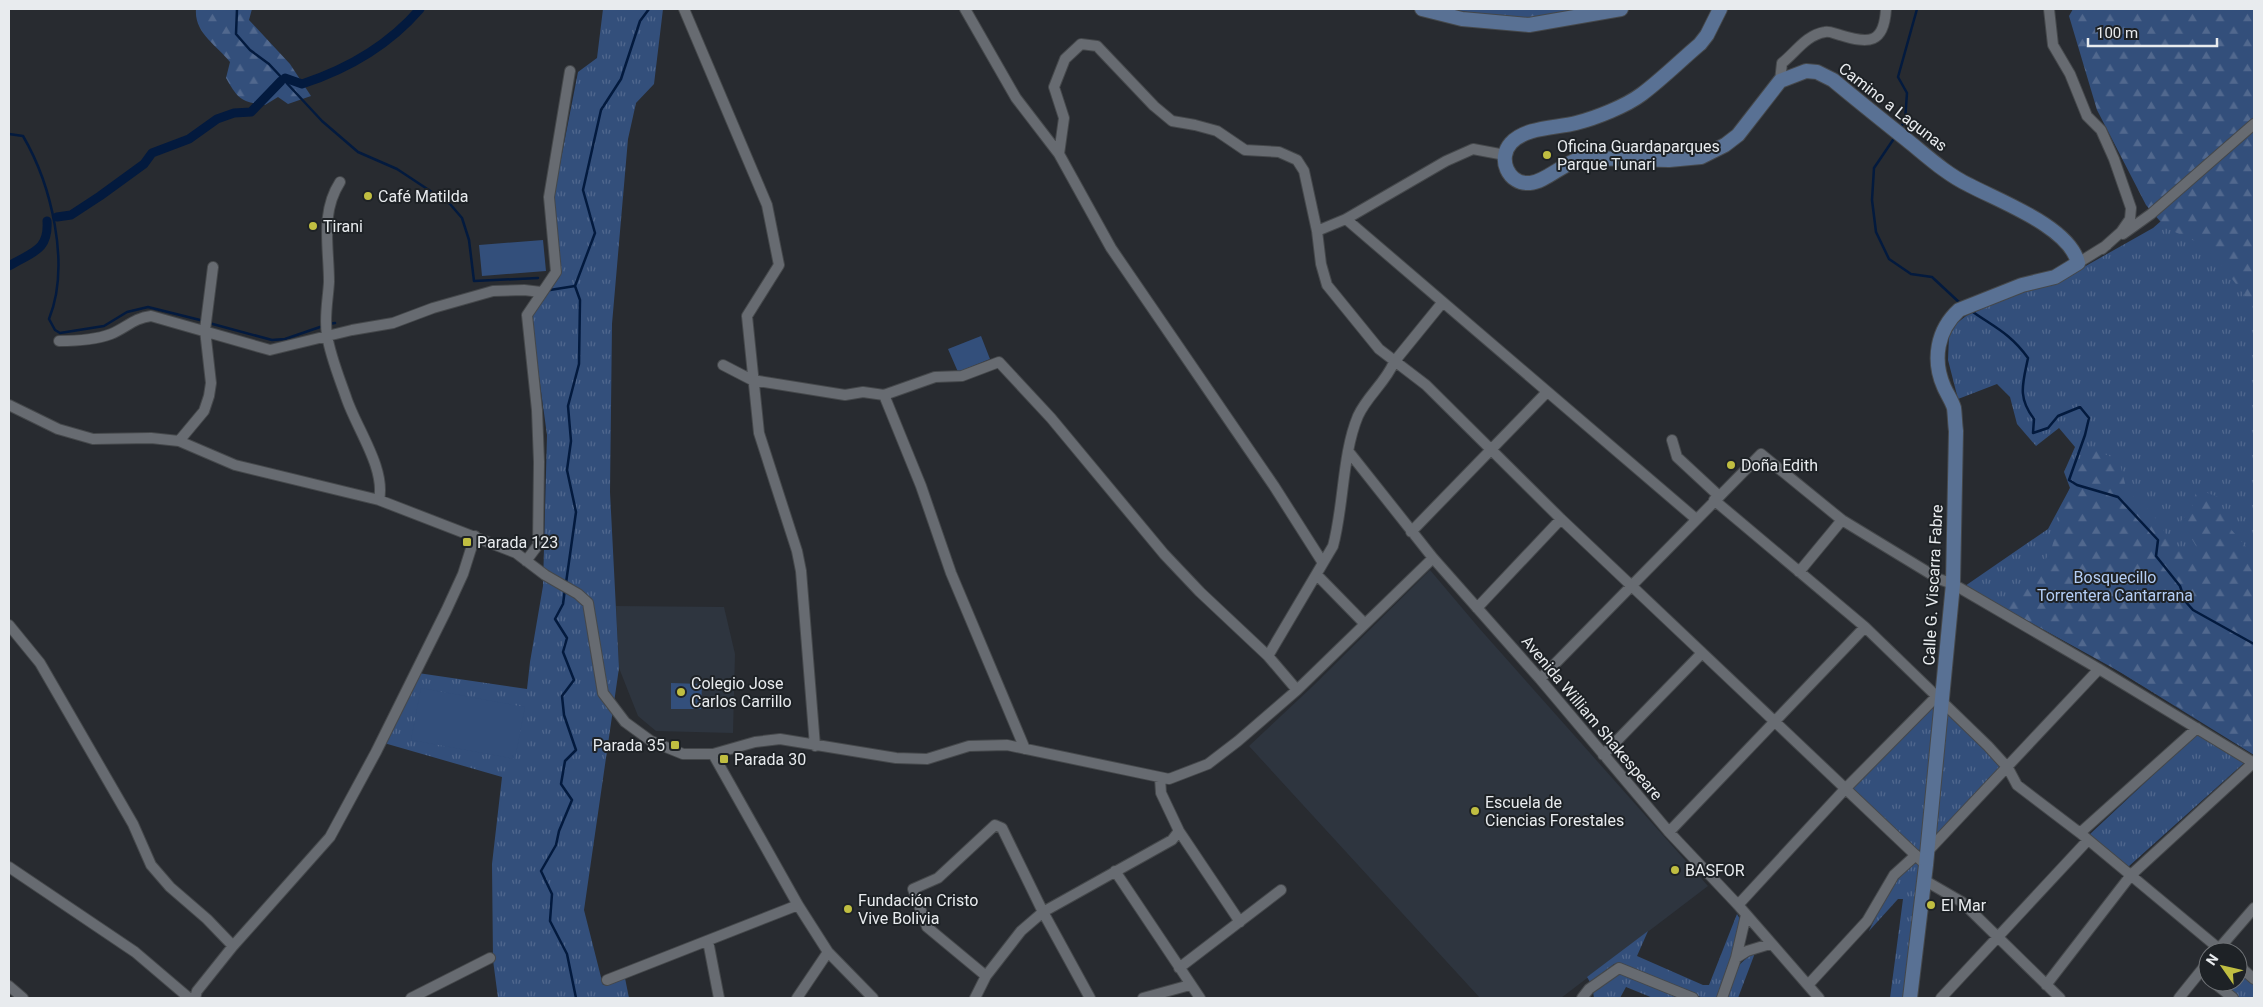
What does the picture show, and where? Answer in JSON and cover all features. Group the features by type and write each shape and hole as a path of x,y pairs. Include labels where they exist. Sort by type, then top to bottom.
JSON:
{"street":[{"path":"684,9 767,205 779,265 747,316 758,433 797,550 801,572 815,746"},
{"path":"965,9 1016,98 1059,154 1111,248 1274,486 1323,563"},
{"path":"1422,9 1462,19 1529,25 1621,9"},
{"path":"1720,9 1707,35 1700,44 1641,95 1596,117 1528,133 1511,143 1505,155 1507,170 1510,176 1524,183 1532,184 1575,160 1670,160 1702,157 1725,145 1738,135 1780,81 1782,63 1809,38 1827,32 1870,41 1879,36 1885,20 1886,9"},
{"path":"2049,9 2053,45 2070,74 2087,116 2101,130 2131,208 2130,219 2121,232 2102,250"},
{"path":"1059,154 1064,118 1054,87 1065,59 1082,44 1097,46 1154,106 1172,121 1195,124 1216,131 1245,150 1279,152 1297,160 1304,171 1317,231 1321,264 1327,285 1379,349 1426,385 1562,519 1702,652 1846,788 1923,857"},
{"path":"526,561 538,545 539,462 537,410 527,316 541,292 556,272 549,197 570,71"},
{"name":"Camino a Lagunas","path":"1780,81 1806,71 1817,72 1832,80 1944,170 1969,186 2011,204 2052,230 2076,254 2078,263"},
{"path":"2078,263 2102,250 2151,214 2254,124"},
{"path":"1317,231 1346,219 1446,161 1473,149 1505,155"},
{"path":"340,182 328,209 326,230 329,282 326,316 327,336 346,398 377,469 382,488 379,500"},
{"path":"1346,219 1367,235 1442,304 1696,519"},
{"name":"Calle G. Viscarra Fabre","path":"1910,998 1924,880 1923,857 1954,584 1956,432 1954,408 1938,371 1937,356 1943,331 1952,317 1965,308 2022,285 2055,277 2078,263"},
{"path":"179,441 204,411 209,396 211,383 205,348 205,330 213,267"},
{"path":"59,341 74,341 112,334 132,320 151,316 270,350 393,323 433,308 493,291 541,292"},
{"path":"1268,656 1333,546 1338,529 1349,452 1358,416 1369,398 1390,372 1394,362 1442,304"},
{"path":"724,365 752,380 845,395 863,392 884,395 935,377 962,376 999,362 1051,418 1164,554 1200,592 1268,656 1297,690"},
{"path":"1411,532 1547,392"},
{"path":"884,395 921,486 951,573 1025,749"},
{"path":"9,405 58,429 93,439 151,438 179,441 235,465 379,500 516,553 545,575 578,594 588,603 603,693 626,722 651,741 683,754 713,754 756,742 780,739 896,758 927,759 969,746 1007,745 1169,779 1208,764 1297,690 1433,558"},
{"path":"1672,440 1677,457 1717,498 1799,572 1864,627 1940,699 2008,768 2016,785 2084,836 2209,942"},
{"name":"Avenida William Shakespeare","path":"1349,452 1433,558 1540,679 1669,832 1738,905 1819,998"},
{"path":"1540,679 1761,454 1842,520 1939,579 1954,584 2100,669 2254,763 2131,875 2046,984"},
{"path":"1477,608 1562,519"},
{"path":"1799,572 1842,520"},
{"path":"195,998 197,991 233,946 330,837 376,752 446,611 463,574 474,536"},
{"path":"1317,575 1364,623"},
{"path":"9,625 40,663 133,824 151,865 170,887 207,919 233,946"},
{"path":"1669,832 1864,627"},
{"path":"1603,755 1702,652"},
{"path":"1808,985 1867,920 1894,875 1923,857 2100,669"},
{"path":"1738,905 1846,788 1940,699"},
{"path":"1941,998 1999,938 2084,836 2197,728"},
{"path":"713,754 798,905 828,952 869,996"},
{"path":"1160,778 1161,793 1179,831 1240,922"},
{"path":"986,976 927,927 913,889 938,878 994,826 1002,828 1043,912 1090,998"},
{"path":"975,998 986,976 1021,931 1043,912 1172,840 1179,831"},
{"path":"9,868 135,952 189,998"},
{"path":"1115,871 1200,998"},
{"path":"1924,880 1962,902 2060,998"},
{"path":"1179,968 1281,890"},
{"path":"607,980 798,905"},
{"path":"2226,942 2254,908"},
{"path":"1722,998 1736,958 1746,915"},
{"path":"708,941 719,998"},
{"path":"1736,958 1746,951 1770,944"},
{"path":"797,998 828,952"},
{"path":"411,998 490,958"},
{"path":"1582,998 1589,989 1619,968 1693,998"},
{"path":"2178,998 2198,980"},
{"path":"1143,998 1190,985"},
{"path":"9,986 23,998"}],"shaded area":[{"name":"Escuela de Ciencias Forestales","path":"1430,570 1479,628 1708,886 1561,998 1480,998 1249,746 1314,685"},
{"name":"Colegio Jose Carlos Carrillo","path":"616,606 724,607 735,654 733,733 656,731 638,716 619,668"}],"green space":[{"path":"196,9 252,9 249,20 290,64 311,96 288,104 278,97 265,105 245,101 237,95 226,78 230,62 202,32 196,17"},
{"path":"603,9 663,9 654,84 636,103 628,139 612,324 610,492 619,668 584,910 603,985 625,978 629,998 498,998 493,960 492,864 502,777 384,743 418,673 527,689 543,586 547,435 531,318 560,276 553,200 578,72 597,58"},
{"path":"1442,9 1584,9 1529,19"},
{"path":"2073,9 2254,9 2254,308 2208,247 2166,228 2146,205 2097,110 2069,16"},
{"path":"2254,140 2254,755 2107,664 1965,586 2048,529 2070,488 2064,472 2075,447 2059,428 2036,446 2017,424 2010,397 1997,384 1958,399 1948,360 1949,336 1957,323 1966,316 2018,289 2068,276 2153,228"},
{"path":"543,240 546,271 482,276 479,245"},
{"path":"981,336 990,359 958,372 948,349"},
{"name":"Bosquecillo Torrentera Cantarrana","path":"2087,447 2119,460 2127,491 2152,513 2173,545 2188,556 2199,551 2181,521 2191,510 2197,489 2218,497 2229,527 2254,556 2254,753 2122,673 1999,605 1993,597 2006,599 2035,581 2052,547 2063,505"},
{"path":"671,683 702,684 701,709 671,709"},
{"path":"421,688 525,707 515,759 411,740"},
{"path":"1937,703 1922,847 1917,853 1853,788"},
{"path":"1947,710 1985,746 2001,769 1933,842"},
{"path":"2197,734 2244,763 2128,867 2089,835"},
{"path":"1916,863 1920,866 1906,998 1890,998 1903,899 1898,899 1869,931 1888,892 1901,873"},
{"path":"1737,914 1740,919 1740,925 1719,998 1703,998 1620,963 1614,964 1590,982 1587,977 1648,931 1637,956 1703,985 1709,985"},
{"path":"1755,953 1738,998 1726,998 1738,967"},
{"path":"1617,973 1625,974 1683,998 1653,998 1626,987 1620,998 1594,998 1593,992"},
{"path":"2248,980 2254,985 2254,998 2240,998 2232,992 2248,992"}],"waterway":[{"path":"237,9 236,34 250,50 269,64 322,121 358,152 397,169 450,204 462,218 469,240 474,281 538,278"},
{"path":"285,78 302,84 351,63 381,45 420,9"},
{"path":"566,583 576,512 567,470 571,441 568,406 579,364 580,300 575,286 595,233 583,190 601,110 621,79 640,21 649,9"},
{"path":"1900,128 1905,121 1907,93 1898,77 1917,9"},
{"path":"57,217 71,215 100,196 144,164 152,153 189,139 217,119 234,113 251,112 281,81"},
{"path":"9,134 23,136 33,155 42,177 55,225 58,274 55,297 49,319 55,330 60,333 104,326 127,312 148,307 200,320"},
{"path":"1895,137 1874,168 1872,200 1876,232 1889,259 1911,274 1932,277 1961,304"},
{"path":"9,266 32,254 42,245 47,231 47,221"},
{"path":"550,290 575,286"},
{"path":"1970,310 2008,336 2028,358 2024,375 2023,397 2034,419 2033,433 2048,428 2058,416 2080,407 2089,418 2069,480 2077,485 2118,497 2158,540 2156,556 2180,586 2185,601 2193,610 2254,644"},
{"path":"209,323 272,340 285,339 320,327"},
{"path":"329,324 335,323"},
{"path":"565,589 563,604 555,619 567,638 563,652 574,680 562,696 564,715 576,750 565,761 561,784 572,800 559,831 556,845 541,871 552,894 550,921 567,954 576,998"}],"place":[{"name":"Oficina Guardaparques Parque Tunari","path":"1547,155"},
{"name":"Café Matilda","path":"368,196"},
{"name":"Tirani","path":"313,226"},
{"name":"Doña Edith","path":"1731,465"},
{"name":"Parada 123","path":"467,542"},
{"name":"Colegio Jose Carlos Carrillo","path":"681,692"},
{"name":"Parada 35","path":"675,745"},
{"name":"Parada 30","path":"724,759"},
{"name":"Escuela de Ciencias Forestales","path":"1475,811"},
{"name":"BASFOR","path":"1675,870"},
{"name":"El Mar","path":"1931,905"},
{"name":"Fundación Cristo Vive Bolivia","path":"848,909"}]}
